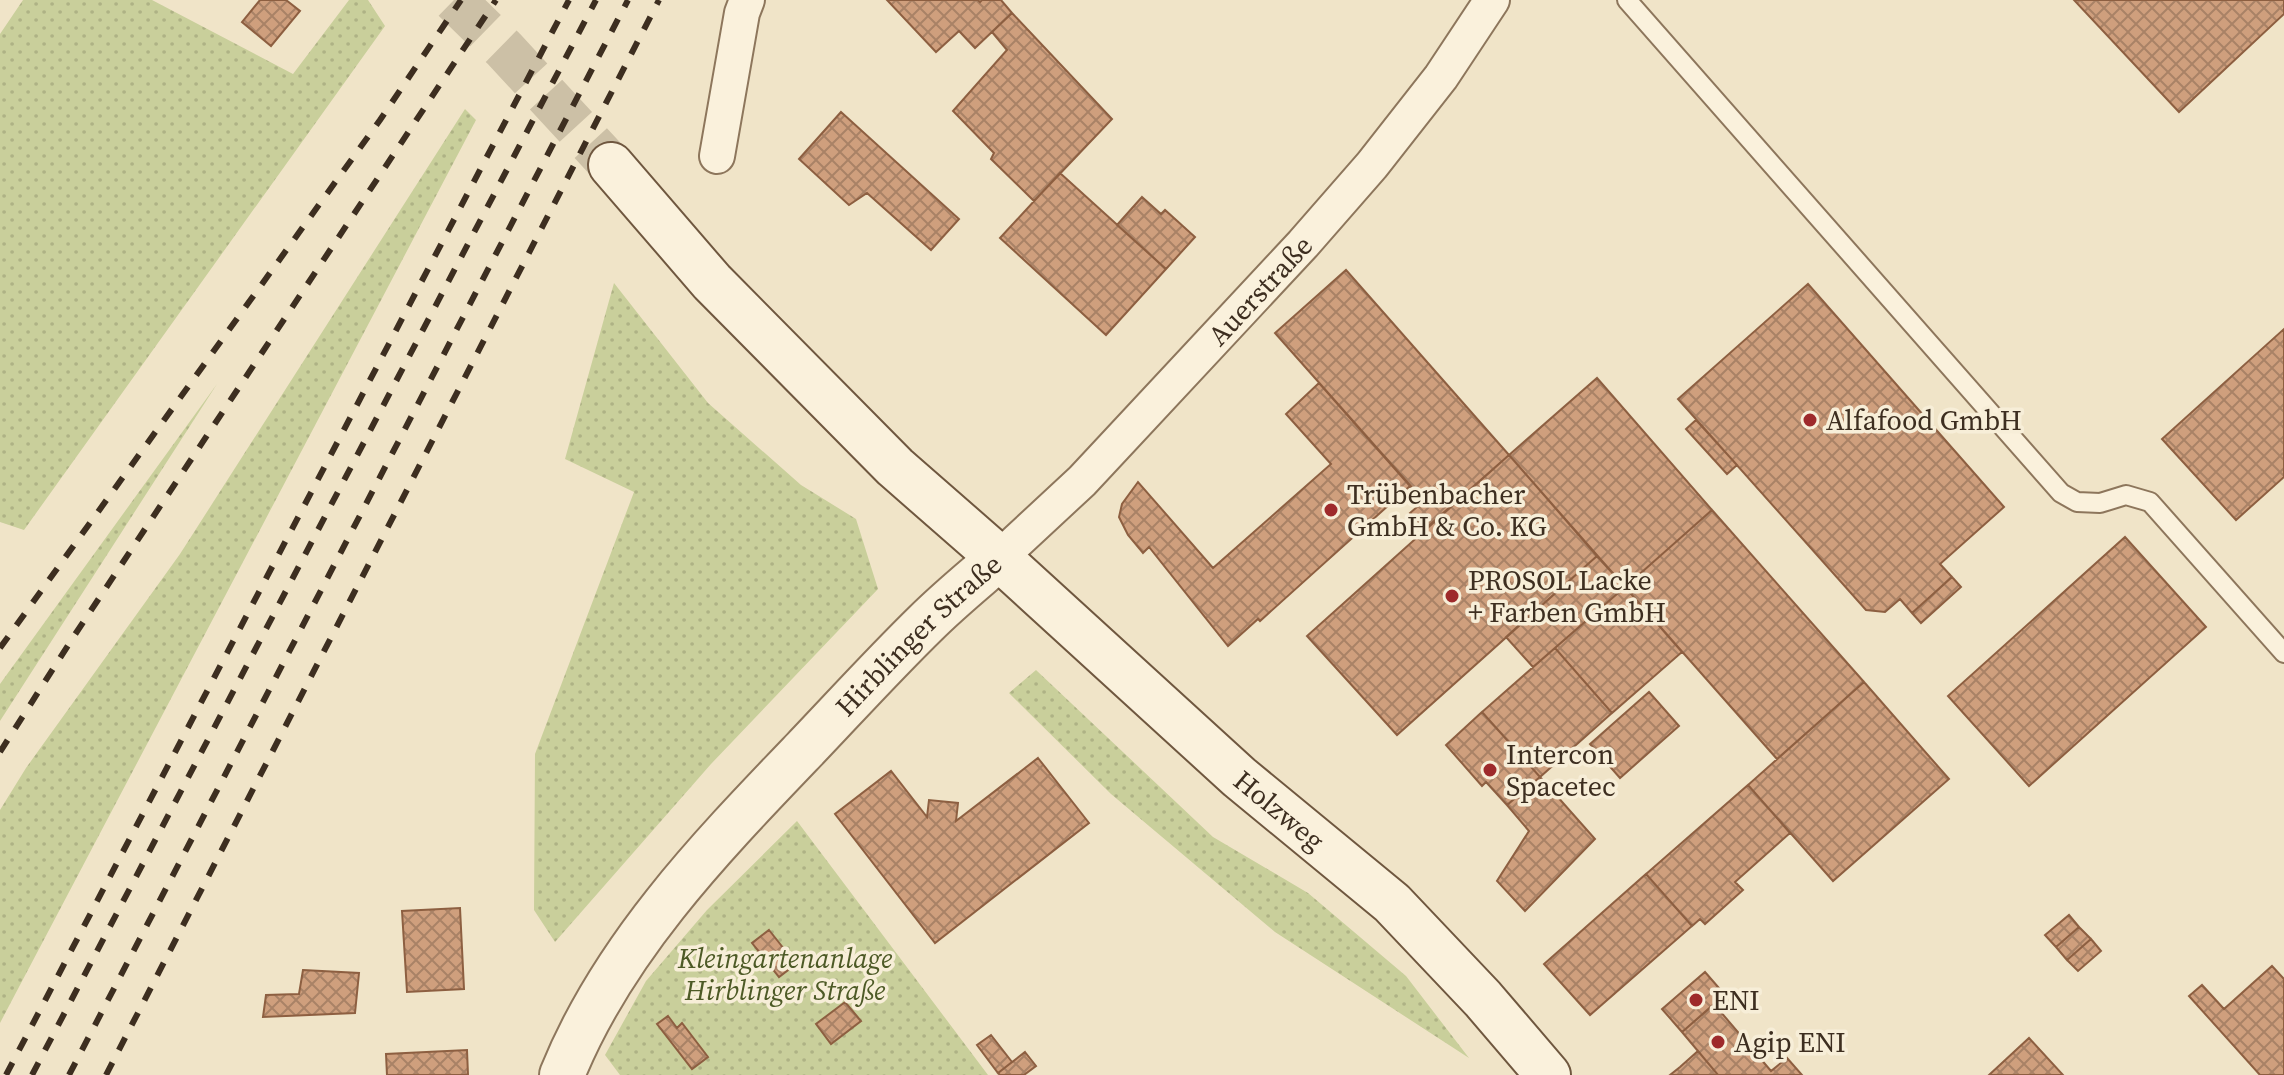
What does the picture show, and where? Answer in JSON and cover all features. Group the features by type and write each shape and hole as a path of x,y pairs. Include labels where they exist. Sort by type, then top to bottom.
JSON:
{"main road":[{"name":"Hirblinger Straße","path":"562,1075 594,1010 624,960 681,882 928,621 999,558 895,467 723,293 611,165"},
{"name":"Holzweg","path":"999,558 1239,777 1392,903 1483,999 1548,1075"}],"street":[{"path":"717,156 742,13 747,0"},
{"name":"Auerstraße","path":"999,558 1082,481 1303,244 1372,165 1441,77 1492,0"}],"lane":[{"path":"1627,0 2061,493 2077,502 2100,503 2126,495 2150,502 2284,653"}],"green space":[{"path":"23,0 152,0 293,74 349,0 368,0 385,26 24,530 0,522 0,34"},
{"path":"465,109 476,120 0,1023 0,810 26,768 180,554"},
{"path":"614,283 708,403 801,485 856,519 878,589 711,764 555,942 534,910 535,754 634,492 565,459"},
{"path":"217,384 0,721 0,684"},
{"path":"1036,670 1213,837 1308,893 1406,976 1469,1058 1275,932 1111,794 1009,693"},
{"name":"Kleingartenanlage Hirblinger Straße","path":"797,821 988,1075 620,1075 605,1055 646,981 707,910"}],"building":[{"path":"260,0 286,0 300,11 271,46 242,22"},
{"path":"887,0 1001,0 1012,13 975,48 959,31 936,52"},
{"path":"2074,0 2284,0 2284,14 2179,112"},
{"path":"1012,13 1112,119 1034,201 991,159 994,153 953,111 1007,50 992,32"},
{"path":"841,112 959,219 931,250 867,193 849,205 799,159"},
{"path":"1060,173 1166,269 1106,335 1000,238"},
{"path":"1142,197 1161,214 1165,210 1195,237 1166,269 1117,225"},
{"path":"1346,270 1509,455 1425,529 1410,513 1424,501 1275,333"},
{"path":"1808,284 2004,507 1940,564 1952,577 1912,613 1900,599 1885,612 1866,610 1678,399"},
{"path":"2284,329 2284,477 2236,520 2162,439"},
{"path":"1597,378 1712,510 1625,587 1509,455"},
{"name":"Trübenbacher GmbH & Co. KG","path":"1319,383 1410,486 1228,646 1149,547 1143,553 1128,535 1119,517 1122,504 1138,482 1213,568 1331,464 1286,414"},
{"path":"1696,420 1737,465 1727,474 1686,429"},
{"name":"PROSOL Lacke + Farben GmbH","path":"1509,455 1597,556 1397,735 1307,636"},
{"path":"1712,510 1864,682 1777,759 1625,587"},
{"path":"2125,537 2206,627 2029,786 1948,696"},
{"path":"1597,556 1625,587 1533,667 1506,637"},
{"path":"1952,577 1961,587 1921,623 1912,613"},
{"path":"1625,587 1682,652 1612,713 1555,648"},
{"path":"1555,648 1612,713 1540,777 1482,712"},
{"path":"1864,682 1949,779 1833,881 1748,785"},
{"path":"1649,692 1679,726 1620,778 1590,744"},
{"path":"1482,712 1540,777 1507,805 1486,782 1482,786 1446,745"},
{"path":"1038,758 1089,823 935,943 835,814 891,771 927,817 929,800 958,803 956,821"},
{"path":"1540,777 1595,839 1525,911 1497,881 1529,831 1507,805"},
{"path":"1748,785 1790,833 1735,882 1743,890 1705,924 1700,919 1692,926 1646,874"},
{"path":"1646,874 1692,926 1590,1015 1544,964"},
{"path":"460,908 464,989 407,992 402,911"},
{"path":"2069,915 2079,927 2056,947 2045,935"},
{"path":"2079,927 2091,939 2067,960 2056,947"},
{"path":"769,930 796,964 779,977 752,943"},
{"path":"2091,939 2101,951 2078,971 2067,960"},
{"path":"2272,966 2284,979 2284,1075 2260,1075 2189,996 2202,985 2224,1009"},
{"path":"303,970 359,973 355,1013 263,1017 266,995 299,994"},
{"name":"ENI","path":"1705,972 1725,995 1682,1032 1662,1009"},
{"path":"845,1002 861,1021 831,1044 816,1024"},
{"name":"Agip ENI","path":"1714,1004 1771,1071 1787,1058 1802,1075 1718,1075 1682,1032"},
{"path":"668,1016 677,1028 682,1023 708,1057 692,1069 657,1024"},
{"path":"991,1035 1012,1062 998,1073 977,1045"},
{"path":"2029,1038 2063,1075 1989,1075"},
{"path":"467,1050 468,1075 387,1075 386,1054"},
{"path":"1698,1051 1718,1075 1670,1075 1680,1067"},
{"path":"1025,1052 1036,1066 1024,1075 998,1073"}],"tunnel":[{"path":"454,0 504,49 611,165"}],"railway":[{"path":"0,648 380,120 461,0"},
{"path":"0,752 496,0"},
{"path":"6,1075 569,0"},
{"path":"32,1075 596,0"},
{"path":"69,1075 628,0"},
{"path":"106,1075 659,0"}],"place":[{"name":"Alfafood GmbH","path":"1810,420"},
{"name":"Trübenbacher GmbH & Co. KG","path":"1331,510"},
{"name":"PROSOL Lacke + Farben GmbH","path":"1452,596"},
{"name":"Intercon Spacetec","path":"1490,770"},
{"name":"ENI","path":"1696,1000"},
{"name":"Agip ENI","path":"1718,1042"}]}
